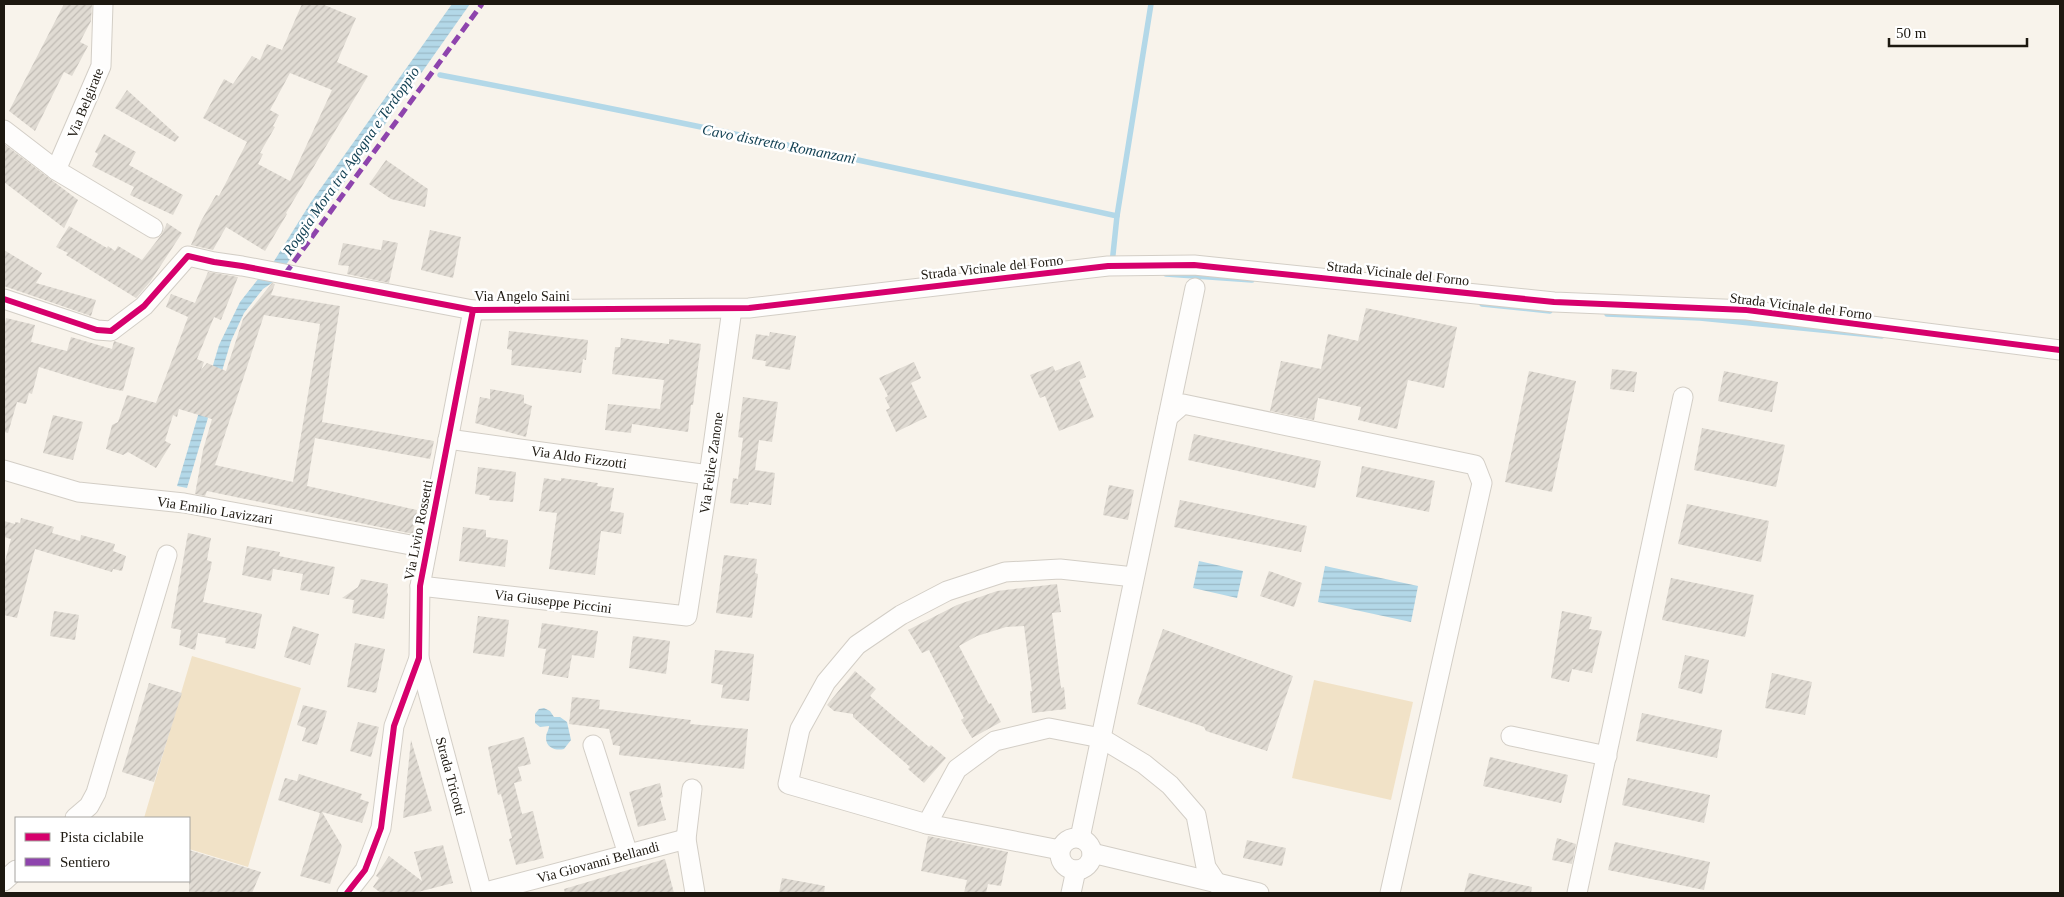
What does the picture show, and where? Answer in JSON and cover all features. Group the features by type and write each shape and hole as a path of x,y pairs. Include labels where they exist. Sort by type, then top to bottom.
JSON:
{"street":[{"name":"Via Belgirate","path":"56,170 101,66 104,4"},
{"path":"4,130 56,170 153,228"},
{"name":"Via Angelo Saini","path":"4,299 97,330 110,331 144,306 188,256 473,310 732,309"},
{"name":"Strada Vicinale del Forno","path":"732,309 1114,266 1194,265 1554,302 1747,310 2060,350"},
{"path":"1080,838 1195,288"},
{"name":"Via Felice Zanone","path":"687,616 710,475 732,309"},
{"name":"Via Livio Rossetti","path":"347,893 364,870 381,828 394,726 420,658 420,586 473,310"},
{"path":"1577,893 1683,397"},
{"path":"1168,417 1183,404 1475,465 1482,483 1390,893"},
{"name":"Via Aldo Fizzotti","path":"448,439 710,475"},
{"name":"Via Emilio Lavizzari","path":"4,470 78,492 184,503 427,548"},
{"path":"76,817 89,806 96,793 167,555"},
{"path":"1060,850 928,824 788,784 800,729 826,682 857,644 901,615 947,591 1005,572 1060,569 1134,577"},
{"name":"Via Giuseppe Piccini","path":"420,586 687,616"},
{"name":"Strada Tricotti","path":"420,658 482,893"},
{"path":"928,824 958,769 995,741 1048,728 1101,738 1144,764 1170,785 1196,815 1206,867 1218,885"},
{"path":"1512,736 1606,756"},
{"path":"593,745 628,854"},
{"path":"692,788 686,839 695,893"},
{"path":"1080,838 1090,846 1092,853 1090,862 1086,866 1071,870 1062,863 1060,850 1067,840 1080,838"},
{"name":"Via Giovanni Bellandi","path":"482,893 686,839"},
{"path":"1092,853 1218,885 1259,893"},
{"path":"1071,893 1076,870"},
{"path":"4,881 15,871"}],"shaded area":[{"path":"192,656 301,688 248,867 190,849 190,817 144,817"},
{"path":"1314,680 1413,702 1391,800 1292,778"}],"water":[{"name":"Roggia Mora tra Agogna e Terdoppio","path":"452,4 470,4 283,269 271,266 311,202"},
{"path":"262,274 276,280 263,289 244,313 231,341 187,488 177,486 219,345 240,302"},
{"path":"1199,561 1243,571 1237,598 1193,588"},
{"path":"1325,566 1418,586 1411,622 1318,602"},
{"path":"544,708 550,711 554,717 560,717 567,722 571,740 564,749 555,749 546,741 549,726 540,727 535,723 535,714 539,709"}],"building":[{"path":"64,4 92,4 91,21 80,42 88,46 72,76 64,72 35,131 9,111"},
{"path":"302,4 322,4 356,18 337,62 368,76 265,251 226,227 213,250 191,245 201,221 216,195 219,196 247,142 203,118 224,79 233,84 252,56 260,60 267,44 282,50","holes":["290,73 332,90 290,181 258,164 263,154 260,153 275,127 273,126 279,115 270,110"]},
{"path":"127,90 179,137 175,142 115,108"},
{"path":"104,134 136,152 129,165 183,195 173,215 130,195 134,187 92,166 98,154 95,152"},
{"path":"4,144 78,200 64,228 4,182"},
{"path":"386,160 428,189 425,207 391,199 369,184"},
{"path":"167,223 182,233 150,282 136,298 56,247 69,226 107,248 108,246 115,251 118,246 142,260 162,234"},
{"path":"430,230 461,237 453,278 421,270"},
{"path":"383,240 398,243 389,283 347,274 349,266 338,265 343,243 381,250"},
{"path":"4,250 42,273 36,283 96,300 91,316 4,286"},
{"path":"208,272 238,277 221,320 214,317 197,359 204,362 201,370 207,363 226,371 243,319 272,283 275,284 271,295 340,306 322,422 434,441 430,459 315,438 307,486 417,510 413,534 207,491 205,496 195,494 203,450 212,419 179,409 177,417 173,415 165,441 171,444 156,468 128,452 123,455 106,449 112,425 118,422 127,395 156,403 188,317 166,307 171,294 195,303","holes":["264,315 320,324 293,482 215,465"]},
{"path":"1366,308 1457,327 1444,388 1408,380 1397,429 1358,420 1361,407 1318,398 1314,420 1270,411 1281,361 1321,369 1328,334 1358,341"},
{"path":"6,318 35,325 31,342 67,351 71,337 112,349 114,341 135,348 123,391 107,388 39,367 32,394 29,393 26,404 17,402 8,433 4,432 4,327"},
{"path":"509,331 588,340 586,360 583,359 581,373 511,365 512,350 507,349"},
{"path":"770,332 796,336 790,370 765,366 766,361 752,359 756,334 769,336"},
{"path":"621,338 669,344 669,339 701,344 688,432 632,424 631,433 605,430 608,404 660,409 664,380 612,374 615,347 620,347"},
{"path":"1080,361 1086,377 1079,380 1094,417 1059,431 1045,396 1040,398 1030,375 1053,366 1055,371"},
{"path":"914,362 921,378 911,383 927,417 896,432 886,410 890,408 885,398 888,396 879,378"},
{"path":"1612,369 1637,372 1634,392 1610,389"},
{"path":"1529,371 1576,381 1552,492 1505,482"},
{"path":"1724,371 1778,382 1772,412 1718,401"},
{"path":"490,389 524,395 524,403 532,406 526,437 475,423 480,397 490,399"},
{"path":"743,397 778,402 772,442 759,440 755,470 775,473 771,505 749,502 748,505 730,503 733,478 738,479 743,438 738,437"},
{"path":"53,415 83,422 73,460 43,453"},
{"path":"1702,428 1785,445 1776,487 1694,470"},
{"path":"1194,434 1321,461 1315,488 1188,460"},
{"path":"1362,466 1435,481 1429,512 1356,497"},
{"path":"478,467 516,472 513,502 489,500 490,496 475,494"},
{"path":"544,478 561,481 561,478 598,483 597,486 614,488 610,511 624,513 621,534 601,531 595,575 549,569 557,513 539,511"},
{"path":"1109,485 1134,490 1128,520 1103,515"},
{"path":"1180,500 1307,526 1301,552 1174,527"},
{"path":"1687,504 1769,521 1761,562 1678,544"},
{"path":"21,518 54,527 52,533 80,541 81,535 115,544 113,551 126,556 122,571 113,569 112,572 35,549 17,618 4,615 4,565 11,539 4,537 4,521 15,524 15,522 20,523"},
{"path":"463,527 486,530 486,537 508,540 505,567 459,561"},
{"path":"188,533 211,538 207,560 212,562 203,602 262,614 255,649 225,643 226,638 198,633 195,650 179,645 181,630 171,628"},
{"path":"247,546 280,552 279,556 335,567 329,595 300,590 303,574 273,569 271,581 242,575"},
{"path":"724,555 757,559 755,573 758,574 752,618 716,613"},
{"path":"1269,571 1302,583 1294,607 1260,596"},
{"path":"1671,578 1754,595 1745,637 1662,620"},
{"path":"361,579 388,584 384,619 352,613 354,600 342,598 358,587"},
{"path":"1057,584 1061,612 1052,613 1061,688 1064,687 1066,709 1032,713 1030,691 1032,691 1024,626 1006,627 977,636 959,646 989,704 991,703 1001,722 972,738 961,720 964,718 929,650 922,653 908,630 957,605 997,591"},
{"path":"54,611 79,615 75,640 50,636"},
{"path":"1562,611 1592,617 1589,629 1602,631 1592,673 1572,669 1569,682 1551,678"},
{"path":"478,616 509,620 504,657 473,653"},
{"path":"542,623 598,631 594,658 572,655 568,678 542,674 546,649 538,648"},
{"path":"293,626 319,634 310,665 284,657"},
{"path":"1163,629 1293,676 1267,751 1206,731 1204,727 1137,704"},
{"path":"633,636 670,641 666,674 629,668"},
{"path":"355,643 385,649 376,693 347,687"},
{"path":"715,650 754,654 749,701 721,698 723,685 711,683"},
{"path":"1685,655 1709,660 1702,694 1678,688"},
{"path":"855,671 876,689 870,696 929,747 931,745 946,758 924,783 908,769 910,767 853,717 853,714 834,711 827,705"},
{"path":"1772,673 1812,682 1805,715 1765,708"},
{"path":"149,683 182,693 154,782 122,772"},
{"path":"572,697 600,700 599,709 691,720 690,724 748,729 744,769 619,755 620,746 613,745 609,729 569,724"},
{"path":"303,705 327,711 317,745 302,741 306,728 297,725"},
{"path":"1642,713 1722,730 1717,758 1636,741"},
{"path":"358,722 379,727 371,757 350,751"},
{"path":"524,737 531,764 518,767 522,781 514,783 522,814 533,811 544,858 516,865 509,839 512,838 501,794 498,795 488,747"},
{"path":"411,740 432,811 403,818"},
{"path":"1490,757 1568,775 1561,803 1483,786"},
{"path":"299,774 362,794 360,799 369,802 362,823 322,812 342,846 330,884 300,876 320,813 278,800 285,778 297,781"},
{"path":"1628,778 1710,795 1704,823 1622,805"},
{"path":"660,783 663,797 660,798 666,820 638,827 629,792"},
{"path":"928,836 1008,852 1001,886 988,884 986,893 964,893 967,880 921,871"},
{"path":"1557,838 1576,844 1572,864 1552,860"},
{"path":"1247,840 1286,848 1282,866 1243,858"},
{"path":"1615,842 1710,862 1704,890 1608,870"},
{"path":"443,845 453,883 414,893 381,893 373,887 379,878 376,876 389,856 422,881 414,852"},
{"path":"190,850 261,872 252,893 189,893"},
{"path":"665,859 674,893 565,893 564,889"},
{"path":"1469,873 1532,887 1531,893 1464,893"},
{"path":"782,878 825,886 824,893 779,893"}],"waterway":[{"name":"Cavo distretto Romanzani","path":"440,75 864,161 1117,216 1151,4"},
{"name":"Cavo distretto Romanzani","path":"1112,264 1117,216"},
{"name":"Cavo distretto Romanzani","path":"1166,274 1252,280"},
{"name":"Cavo distretto Romanzani","path":"1482,304 1550,311"},
{"name":"Cavo distretto Romanzani","path":"1607,314 1700,318 1882,336"}],"marked path":[{"path":"285,274 482,4"}],"cycle path":[{"path":"4,299 97,330 111,331 144,306 188,256 473,310 749,308 1108,266 1194,265 1554,302 1747,310 2060,350"},
{"path":"347,893 365,870 381,828 394,726 419,658 420,586 473,310"}]}
